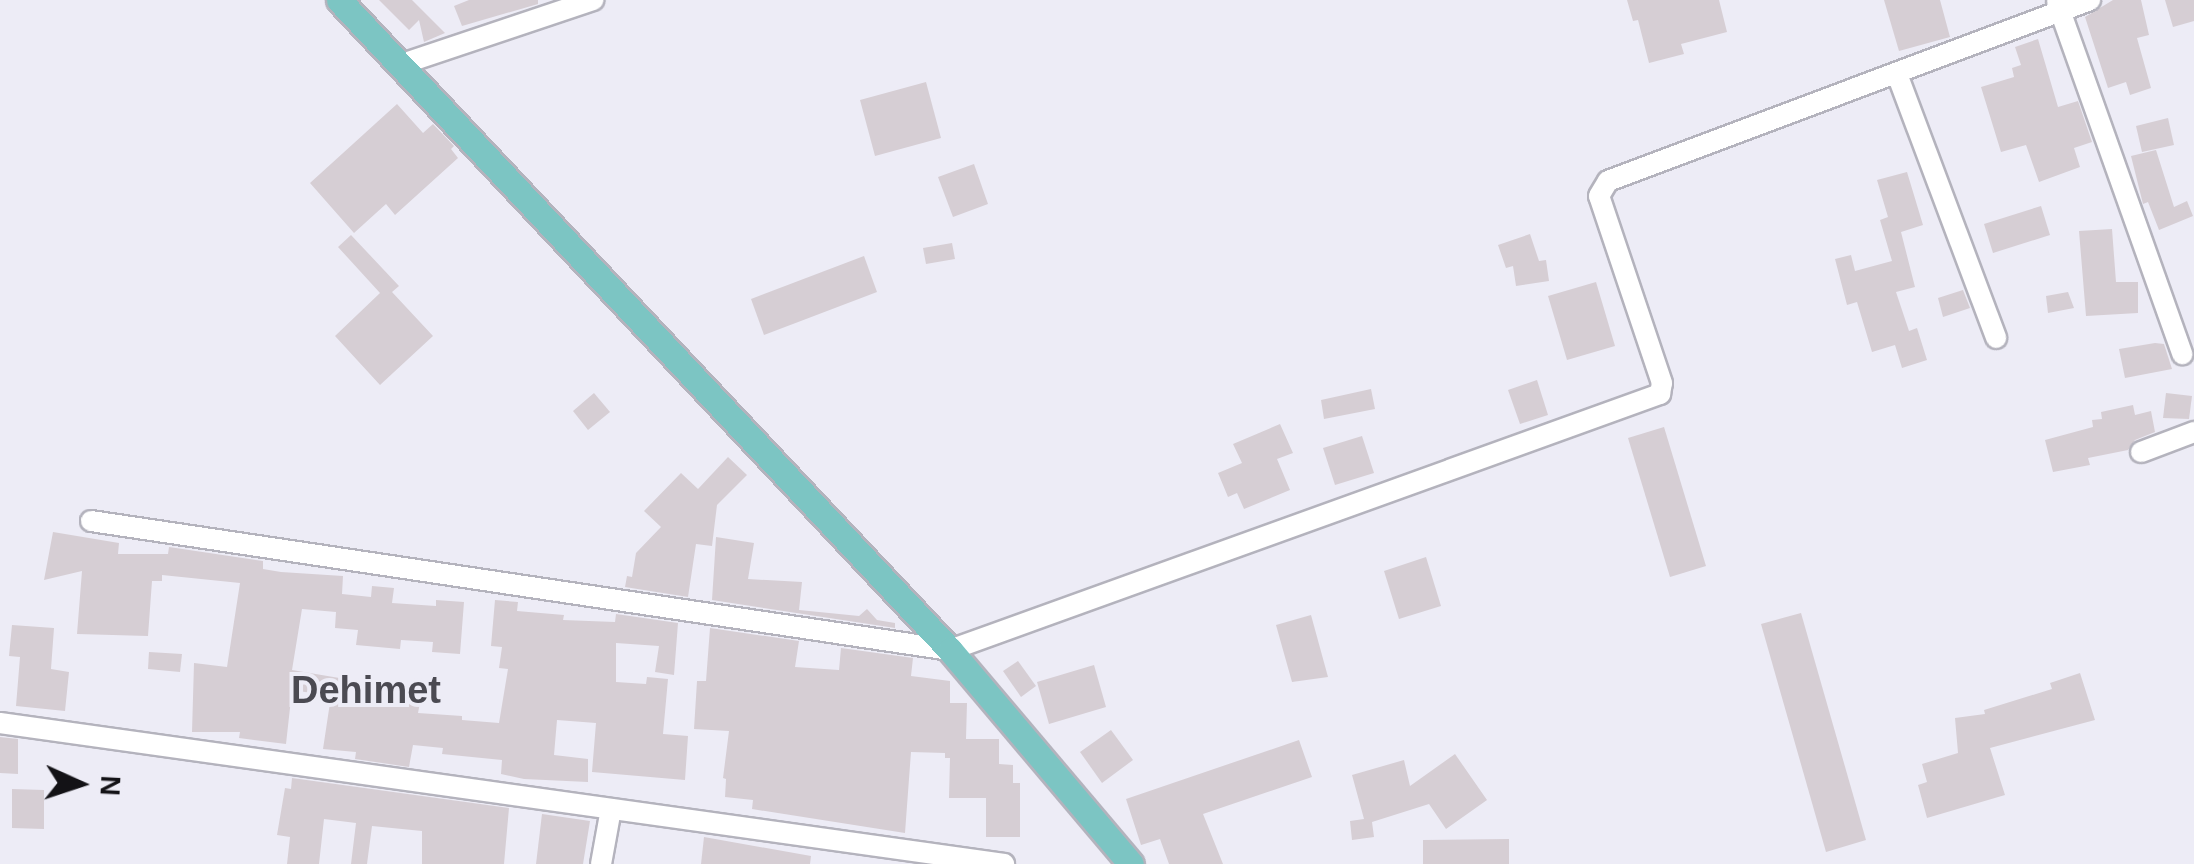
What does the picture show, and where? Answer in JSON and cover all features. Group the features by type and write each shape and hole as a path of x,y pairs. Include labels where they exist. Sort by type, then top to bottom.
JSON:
{"main road":[{"path":"339,0 950,650 1131,864"}],"street":[{"path":"398,66 593,0"},
{"path":"92,521 950,650 1660,394 1662,383 1599,196 1608,181 1897,74 2058,7 2090,0"},
{"path":"2058,7 2182,354"},
{"path":"1897,74 1996,338"},
{"path":"2141,452 2194,432"},
{"path":"0,723 1004,864"},
{"path":"601,864 611,809"}],"building":[{"path":"379,0 412,0 445,33 424,42 419,20 409,30"},
{"path":"469,0 538,0 538,4 462,26 454,6"},
{"path":"1627,0 1719,0 1727,32 1681,44 1684,54 1649,63 1638,20 1633,21"},
{"path":"1884,0 1940,0 1950,37 1899,51"},
{"path":"2113,0 2141,0 2149,35 2137,38 2151,88 2130,95 2126,82 2108,88 2085,17"},
{"path":"2165,0 2194,0 2194,21 2173,27"},
{"path":"2038,39 2058,107 2078,101 2092,142 2074,148 2080,167 2039,182 2026,145 2001,152 1981,87 2014,77 2012,68 2021,65 2015,47"},
{"path":"926,82 941,138 875,156 860,100"},
{"path":"397,104 423,133 433,124 454,146 451,149 458,158 395,215 386,204 354,233 310,183"},
{"path":"2168,118 2174,145 2142,152 2136,126"},
{"path":"2156,150 2174,207 2187,201 2193,216 2159,230 2148,202 2143,204 2131,156"},
{"path":"974,164 988,204 953,217 938,177"},
{"path":"1907,172 1923,225 1901,232 1915,287 1896,292 1909,331 1917,328 1927,360 1902,368 1895,345 1872,352 1857,302 1847,305 1835,259 1851,255 1855,271 1892,261 1880,220 1888,217 1877,180"},
{"path":"2041,206 2050,235 1993,253 1984,224"},
{"path":"2112,229 2116,282 2138,282 2138,313 2086,316 2079,231"},
{"path":"1530,234 1539,261 1546,260 1549,281 1516,286 1513,266 1506,268 1498,245"},
{"path":"351,235 399,286 392,292 433,336 380,385 335,336 380,293 338,247"},
{"path":"952,243 955,259 926,264 923,248"},
{"path":"864,256 877,292 764,335 751,299"},
{"path":"1596,282 1615,346 1567,360 1548,296"},
{"path":"1963,290 1970,308 1943,317 1938,298"},
{"path":"2068,292 2074,308 2048,313 2046,296"},
{"path":"2164,344 2172,369 2125,378 2119,349"},
{"path":"1537,380 1548,415 1520,424 1508,390"},
{"path":"1371,389 1375,409 1324,419 1321,400"},
{"path":"594,393 610,412 588,430 573,411"},
{"path":"2166,393 2192,396 2189,419 2163,418"},
{"path":"2133,405 2135,415 2151,411 2155,432 2135,440 2128,450 2088,458 2090,465 2053,472 2045,440 2093,427 2092,420 2102,419 2101,412"},
{"path":"1280,424 1293,453 1277,459 1290,490 1244,509 1237,493 1228,497 1218,473 1242,463 1233,444"},
{"path":"1664,427 1706,566 1670,577 1628,438"},
{"path":"1362,436 1374,473 1335,485 1323,448"},
{"path":"728,457 747,475 717,505 712,546 696,544 688,597 625,587 627,576 632,577 636,553 661,527 644,511 681,473 698,489"},
{"path":"53,532 119,543 118,554 168,554 169,547 263,561 263,569 281,572 343,576 342,594 371,597 372,586 394,588 392,603 436,606 436,600 464,602 460,654 432,652 433,642 401,640 400,649 356,645 358,630 335,628 336,612 302,609 292,670 422,692 418,713 462,716 462,720 499,723 508,669 499,668 502,647 491,646 495,600 518,602 517,611 564,615 563,620 615,622 616,614 678,623 674,675 655,672 659,646 616,643 616,682 646,684 647,677 668,679 663,734 688,736 685,780 592,772 596,723 557,720 554,755 588,759 588,782 524,779 501,774 502,760 442,754 443,748 413,745 409,767 355,759 356,752 323,749 331,696 292,690 286,744 239,738 240,732 192,732 194,663 227,667 240,583 162,575 162,581 152,581 148,636 77,634 82,571 44,580"},
{"path":"716,537 754,543 748,579 802,582 799,610 859,616 867,609 877,620 895,623 895,628 712,600"},
{"path":"1426,557 1441,606 1399,619 1384,571"},
{"path":"1801,613 1866,840 1826,852 1761,624"},
{"path":"1311,615 1328,677 1292,682 1276,625"},
{"path":"12,625 54,628 51,669 69,672 65,711 16,706 20,657 9,656"},
{"path":"710,628 799,641 795,667 839,670 841,648 913,658 911,676 950,681 950,703 967,703 966,739 999,739 999,764 1013,765 1013,783 1020,783 1020,837 986,837 986,798 949,798 950,758 945,758 945,753 911,752 905,833 752,809 753,800 725,797 723,778 729,731 694,729 697,681 706,681"},
{"path":"149,652 182,654 180,672 148,669"},
{"path":"1018,661 1036,686 1021,697 1003,671"},
{"path":"1094,665 1106,707 1049,724 1037,682"},
{"path":"2080,673 2095,720 1990,748 2005,795 1927,818 1918,785 1927,782 1922,764 1958,753 1955,718 1985,714 1984,710 2052,689 2050,683"},
{"path":"1111,730 1133,760 1102,783 1080,752"},
{"path":"0,737 18,739 18,774 0,773"},
{"path":"1299,740 1312,777 1203,814 1223,864 1169,864 1160,839 1141,845 1126,799"},
{"path":"1455,754 1487,800 1446,829 1429,804 1372,822 1374,837 1352,840 1350,821 1364,819 1352,775 1404,760 1410,786"},
{"path":"292,778 509,808 504,864 422,864 422,831 372,826 367,864 351,864 356,823 324,819 319,864 287,864 290,837 277,835 285,788 291,789"},
{"path":"12,789 44,790 44,829 12,828"},
{"path":"542,814 590,821 583,864 536,864"},
{"path":"704,837 811,856 810,864 701,864"},
{"path":"1509,839 1509,864 1423,864 1423,840"}],"district":[{"name":"Dehimet","path":"366,691"}]}
